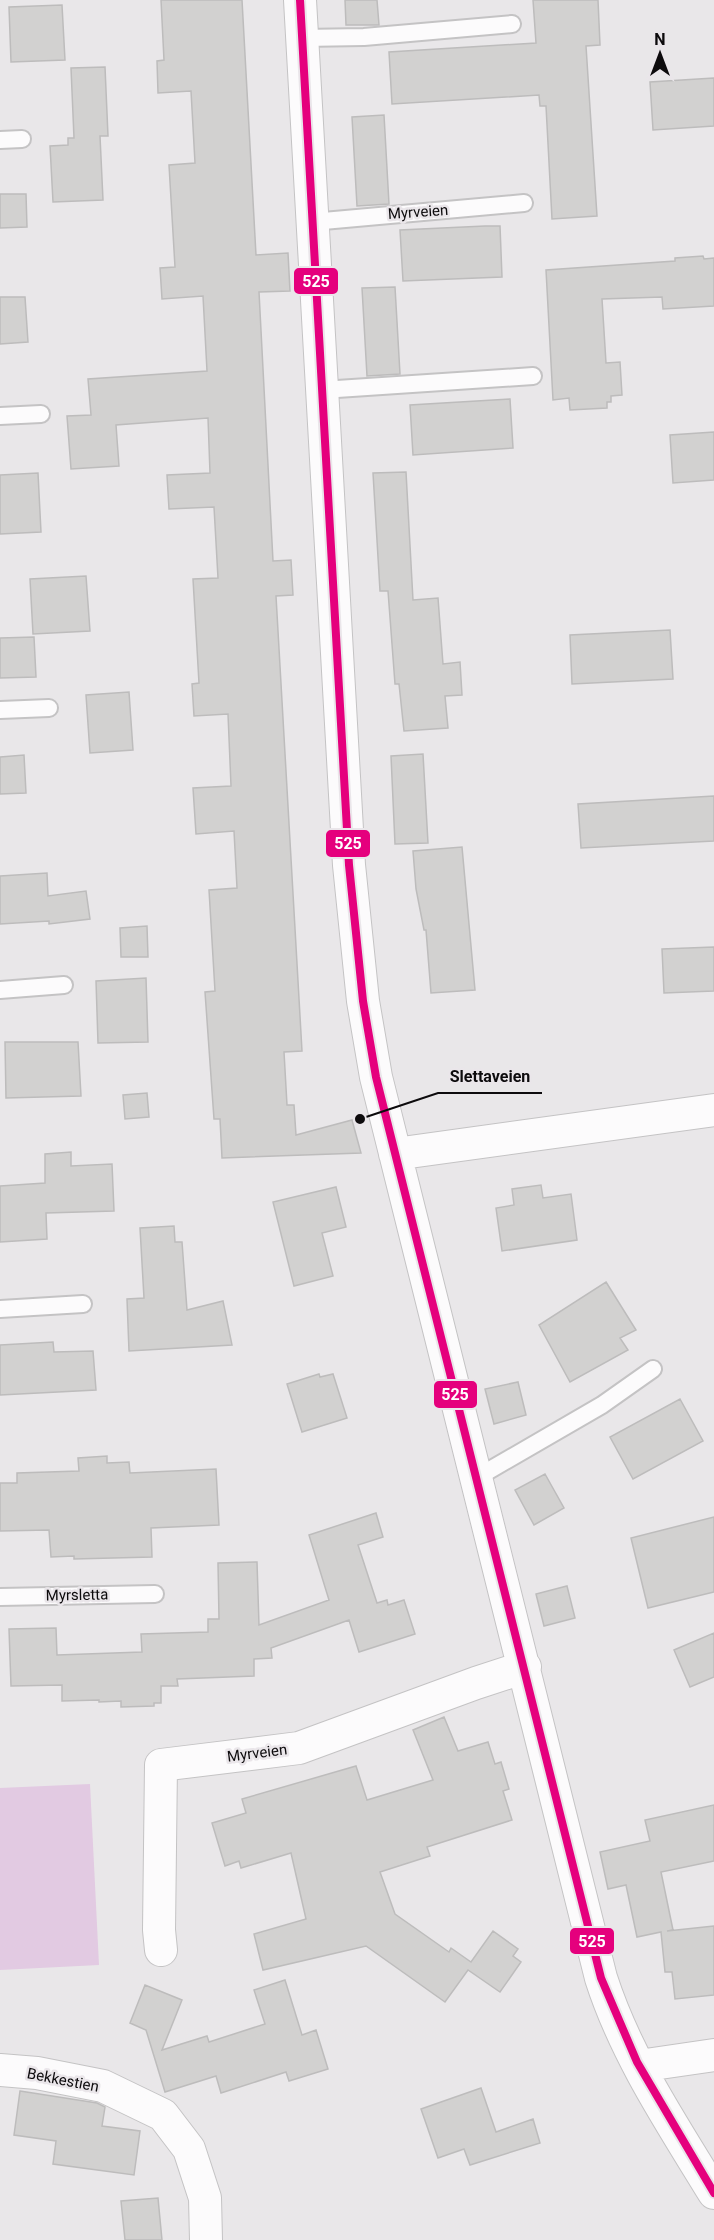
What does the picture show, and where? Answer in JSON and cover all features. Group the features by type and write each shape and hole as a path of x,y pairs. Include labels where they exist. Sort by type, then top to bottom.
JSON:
{"street":[{"path":"300,0 355,935 374,1066 601,1978 616,2021 639,2066 714,2193"},
{"path":"395,1154 714,1110"},
{"name":"Myrveien","path":"161,1950 161,1765 299,1748 525,1667"},
{"path":"639,2066 714,2055"},
{"name":"Bekkestien","path":"0,2070 37,2073 103,2086 163,2115 189,2149 205,2198 206,2240"}],"lane":[{"path":"302,38 364,37 512,24"},
{"path":"0,140 22,139"},
{"name":"Myrveien","path":"312,222 524,203"},
{"path":"322,390 533,376"},
{"path":"0,416 41,414"},
{"path":"0,710 49,708"},
{"path":"0,990 64,985"},
{"path":"0,1309 83,1304"},
{"path":"476,1478 602,1405 653,1369"},
{"name":"Myrsletta","path":"0,1597 155,1594"}],"shaded area":[{"path":"90,1784 99,1965 0,1970 0,1788"}],"building":[{"path":"161,0 242,0 256,255 288,253 290,291 259,292 273,561 291,560 293,595 276,596 302,1051 284,1052 287,1105 294,1105 296,1135 352,1120 361,1153 222,1158 220,1119 214,1119 205,992 215,991 209,890 237,888 234,831 196,834 193,788 231,786 228,714 194,716 192,684 199,683 193,579 218,578 214,507 169,509 167,475 210,473 208,418 116,425 119,466 71,469 67,416 91,415 88,379 207,371 203,296 162,299 160,268 175,267 169,165 195,163 191,91 158,93 157,61 164,60"},
{"path":"345,0 377,0 379,25 346,25"},
{"path":"533,0 598,0 600,45 586,46 597,216 552,219 546,106 540,106 539,95 392,104 389,52 536,43"},
{"path":"62,5 65,60 11,62 9,7"},
{"path":"105,67 108,136 100,136 103,200 53,202 50,146 68,145 68,138 74,138 71,68"},
{"path":"714,78 714,126 653,130 650,82"},
{"path":"384,115 389,204 357,206 352,117"},
{"path":"0,194 26,194 27,227 0,228"},
{"path":"500,226 502,277 403,281 400,230"},
{"path":"703,256 704,259 714,258 714,306 663,309 662,297 602,299 606,363 620,362 622,395 611,396 611,402 607,402 607,408 570,410 569,398 553,400 546,270 675,261 675,258"},
{"path":"395,287 400,374 367,376 362,288"},
{"path":"0,297 25,297 28,342 0,344"},
{"path":"510,399 513,448 413,455 410,405"},
{"path":"714,432 714,480 673,483 670,435"},
{"path":"406,472 413,600 438,598 443,664 460,662 462,695 445,696 448,728 404,731 399,684 395,684 388,591 380,591 373,473"},
{"path":"38,473 41,532 0,534 0,475"},
{"path":"86,576 90,631 33,634 30,579"},
{"path":"670,630 673,679 572,684 570,635"},
{"path":"34,637 36,677 0,678 0,638"},
{"path":"129,692 133,750 90,753 86,695"},
{"path":"423,754 428,843 395,844 391,756"},
{"path":"24,755 26,793 0,794 0,757"},
{"path":"714,796 714,841 581,848 578,804"},
{"path":"462,847 475,990 431,993 426,930 424,930 416,889 413,851"},
{"path":"47,873 48,896 86,891 90,919 49,924 49,921 0,924 0,876"},
{"path":"147,926 148,957 121,957 120,928"},
{"path":"714,947 714,991 664,993 662,949"},
{"path":"146,978 148,1042 98,1043 96,981"},
{"path":"5,1042 78,1042 81,1096 6,1098"},
{"path":"147,1093 149,1117 125,1119 123,1095"},
{"path":"71,1152 71,1166 112,1164 114,1211 46,1213 47,1239 0,1242 0,1186 45,1183 45,1154"},
{"path":"541,1185 543,1198 571,1194 577,1240 502,1251 496,1208 514,1205 512,1189"},
{"path":"336,1187 346,1227 322,1233 333,1276 294,1286 273,1202"},
{"path":"174,1226 175,1242 182,1242 187,1310 223,1301 232,1345 129,1351 127,1299 144,1298 140,1228"},
{"path":"606,1282 636,1330 620,1338 628,1350 570,1382 539,1325"},
{"path":"53,1342 54,1352 93,1351 96,1390 0,1395 0,1345"},
{"path":"319,1374 320,1377 333,1374 347,1418 302,1432 287,1384"},
{"path":"518,1382 526,1415 494,1424 485,1389"},
{"path":"680,1399 703,1441 633,1479 610,1437"},
{"path":"107,1456 107,1463 129,1462 130,1473 216,1469 219,1525 151,1528 152,1557 74,1559 74,1556 51,1557 49,1530 0,1531 0,1483 17,1483 17,1473 79,1471 78,1458"},
{"path":"545,1474 564,1508 534,1525 515,1490"},
{"path":"376,1513 383,1537 358,1545 377,1603 387,1600 388,1605 404,1600 415,1634 359,1652 349,1620 271,1648 272,1658 254,1659 254,1676 177,1679 178,1686 161,1686 161,1703 154,1703 154,1706 121,1707 121,1701 62,1701 62,1685 11,1686 9,1629 56,1628 57,1655 142,1652 141,1634 208,1632 208,1619 219,1619 218,1563 257,1562 259,1625 329,1600 309,1535"},
{"path":"714,1517 714,1592 648,1608 631,1538"},
{"path":"567,1586 575,1618 544,1626 536,1594"},
{"path":"714,1633 714,1677 690,1687 674,1650"},
{"path":"444,1717 458,1751 488,1742 495,1764 501,1762 509,1789 503,1791 512,1820 427,1847 430,1856 380,1872 395,1914 449,1952 451,1948 471,1962 493,1931 518,1949 513,1956 521,1962 500,1992 468,1970 445,2002 366,1946 263,1970 254,1934 306,1919 291,1853 241,1868 239,1861 225,1866 212,1823 246,1813 242,1799 356,1766 367,1800 433,1780 413,1730"},
{"path":"714,1805 714,1861 661,1872 673,1930 667,1931 714,1926 714,1995 675,1999 672,1972 665,1972 661,1932 637,1937 626,1885 608,1889 600,1852 650,1841 645,1820"},
{"path":"285,1980 302,2035 316,2030 328,2069 289,2081 286,2072 221,2093 216,2076 165,2092 146,2030 130,2023 145,1985 182,2000 162,2050 207,2036 209,2042 265,2024 254,1990"},
{"path":"481,2088 496,2132 533,2119 540,2143 470,2165 464,2149 438,2158 421,2109"},
{"path":"20,2091 97,2103 105,2107 102,2126 140,2131 134,2175 53,2164 56,2141 14,2135"},
{"path":"158,2198 162,2240 125,2240 121,2201"}],"transit line":[{"name":"525","path":"300,0 349,865 363,1001 376,1077 601,1978 637,2062 714,2193"}],"place":[{"name":"Slettaveien","path":"360,1119"}]}
